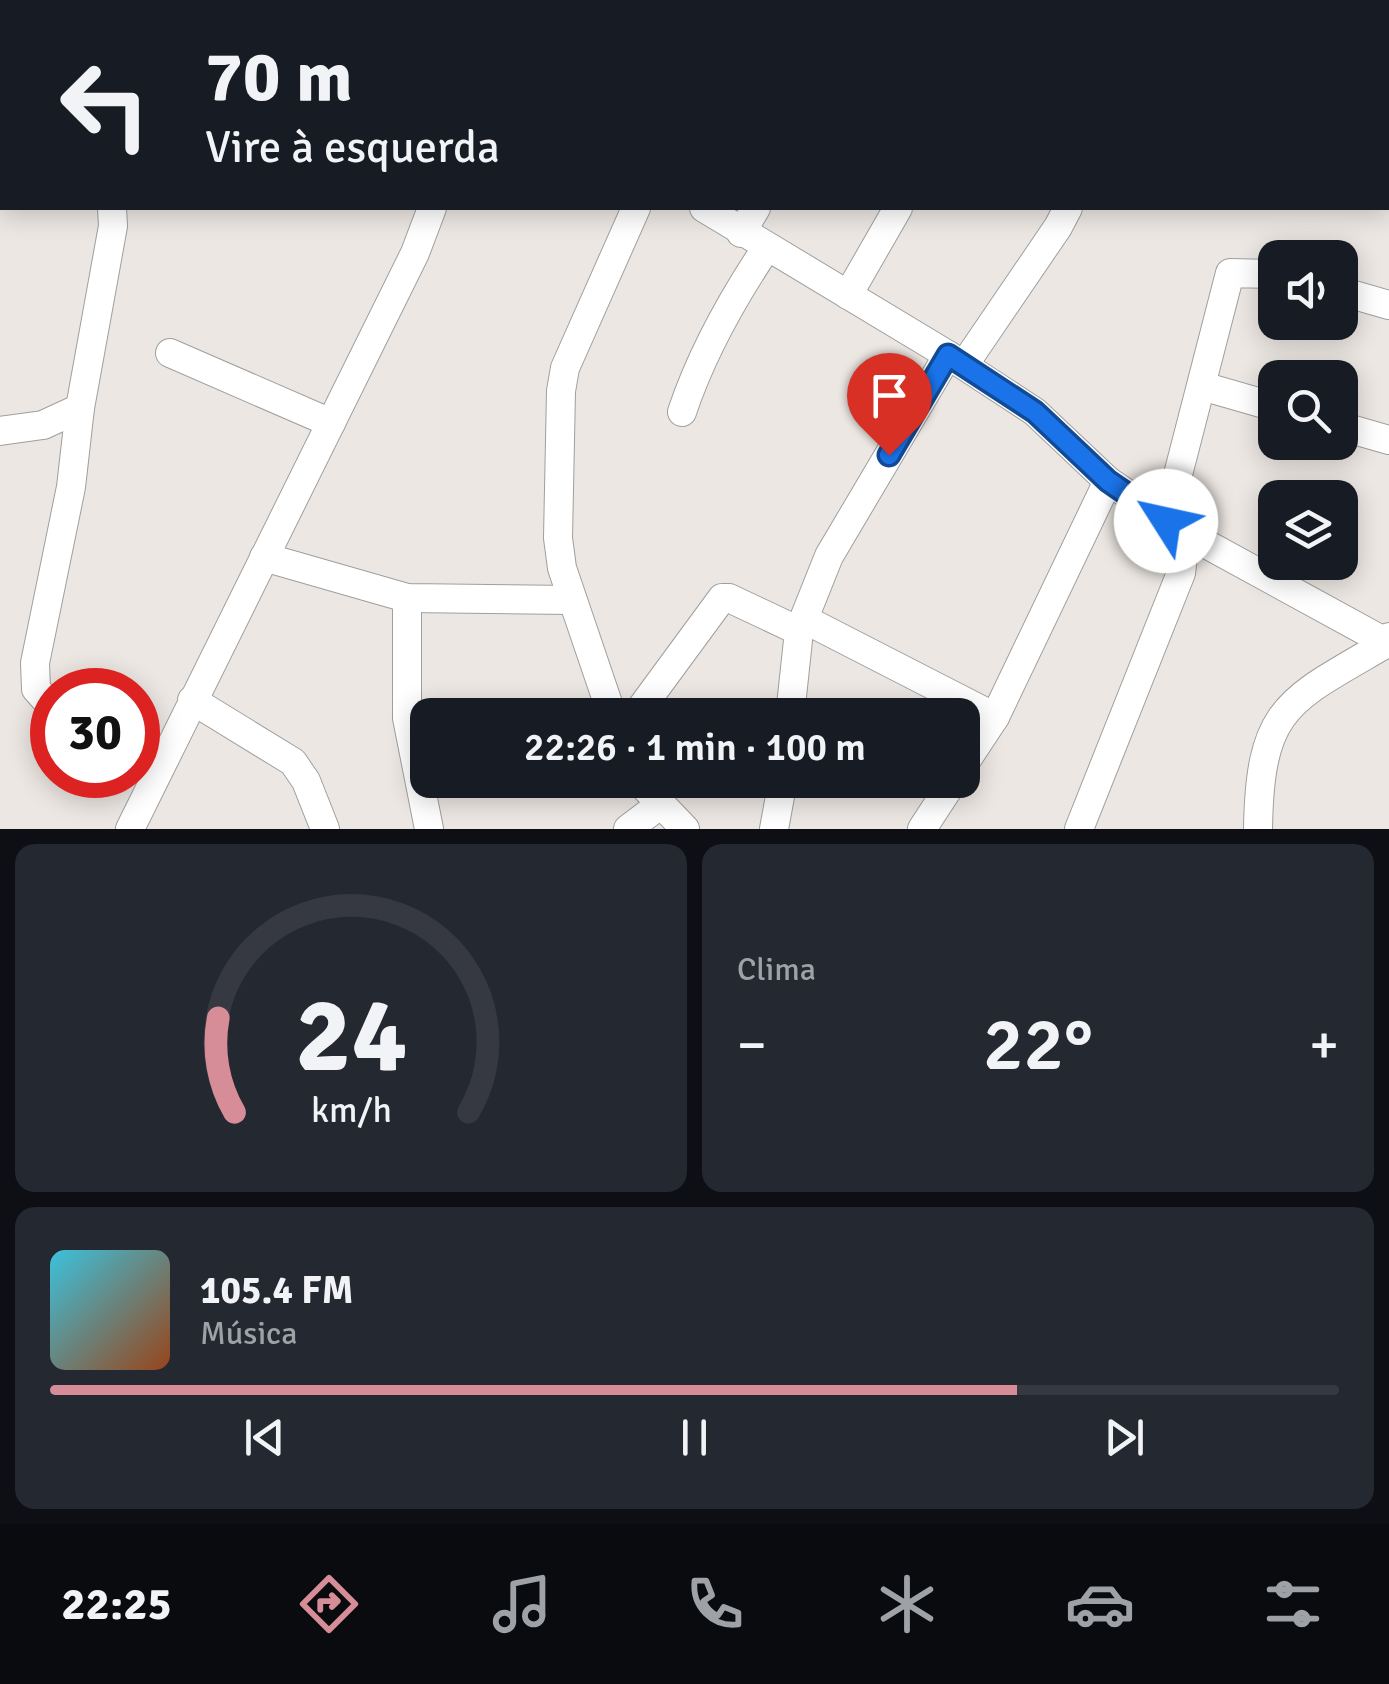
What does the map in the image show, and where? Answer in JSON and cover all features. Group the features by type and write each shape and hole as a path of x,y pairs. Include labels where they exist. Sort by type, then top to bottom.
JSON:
{"street":[{"path":"35,668 71,487 80,408 113,226 112,210"},
{"path":"160,744 192,700 415,254 431,210"},
{"path":"606,698 571,600 558,538 561,391 565,368 635,210"},
{"path":"707,210 1035,412 1108,481 1176,527 1388,641 1304,693 1280,715 1269,735 1259,781 1258,829"},
{"path":"741,233 755,210"},
{"path":"848,296 897,210"},
{"path":"792,698 802,625 829,556 956,360 1058,228 1067,210"},
{"path":"682,412 693,378 731,300 767,248"},
{"path":"1079,829 1181,573 1176,527 1202,386 1230,273 1258,274"},
{"path":"1358,296 1389,305"},
{"path":"170,353 331,422"},
{"path":"1202,386 1258,402"},
{"path":"0,432 43,425 80,408"},
{"path":"1358,431 1389,440"},
{"path":"980,740 995,717 1108,481"},
{"path":"264,557 407,598 571,600"},
{"path":"407,598 407,718 430,829"},
{"path":"648,698 722,598 729,598 802,625 995,717"},
{"path":"192,700 294,762 325,829"},
{"path":"130,829 139,798"},
{"path":"656,798 685,829"},
{"path":"774,829 780,798"},
{"path":"922,829 942,798"},
{"path":"628,829 662,804"}],"route":[{"path":"889,455 948,355 1035,412 1108,481 1166,521"}]}
